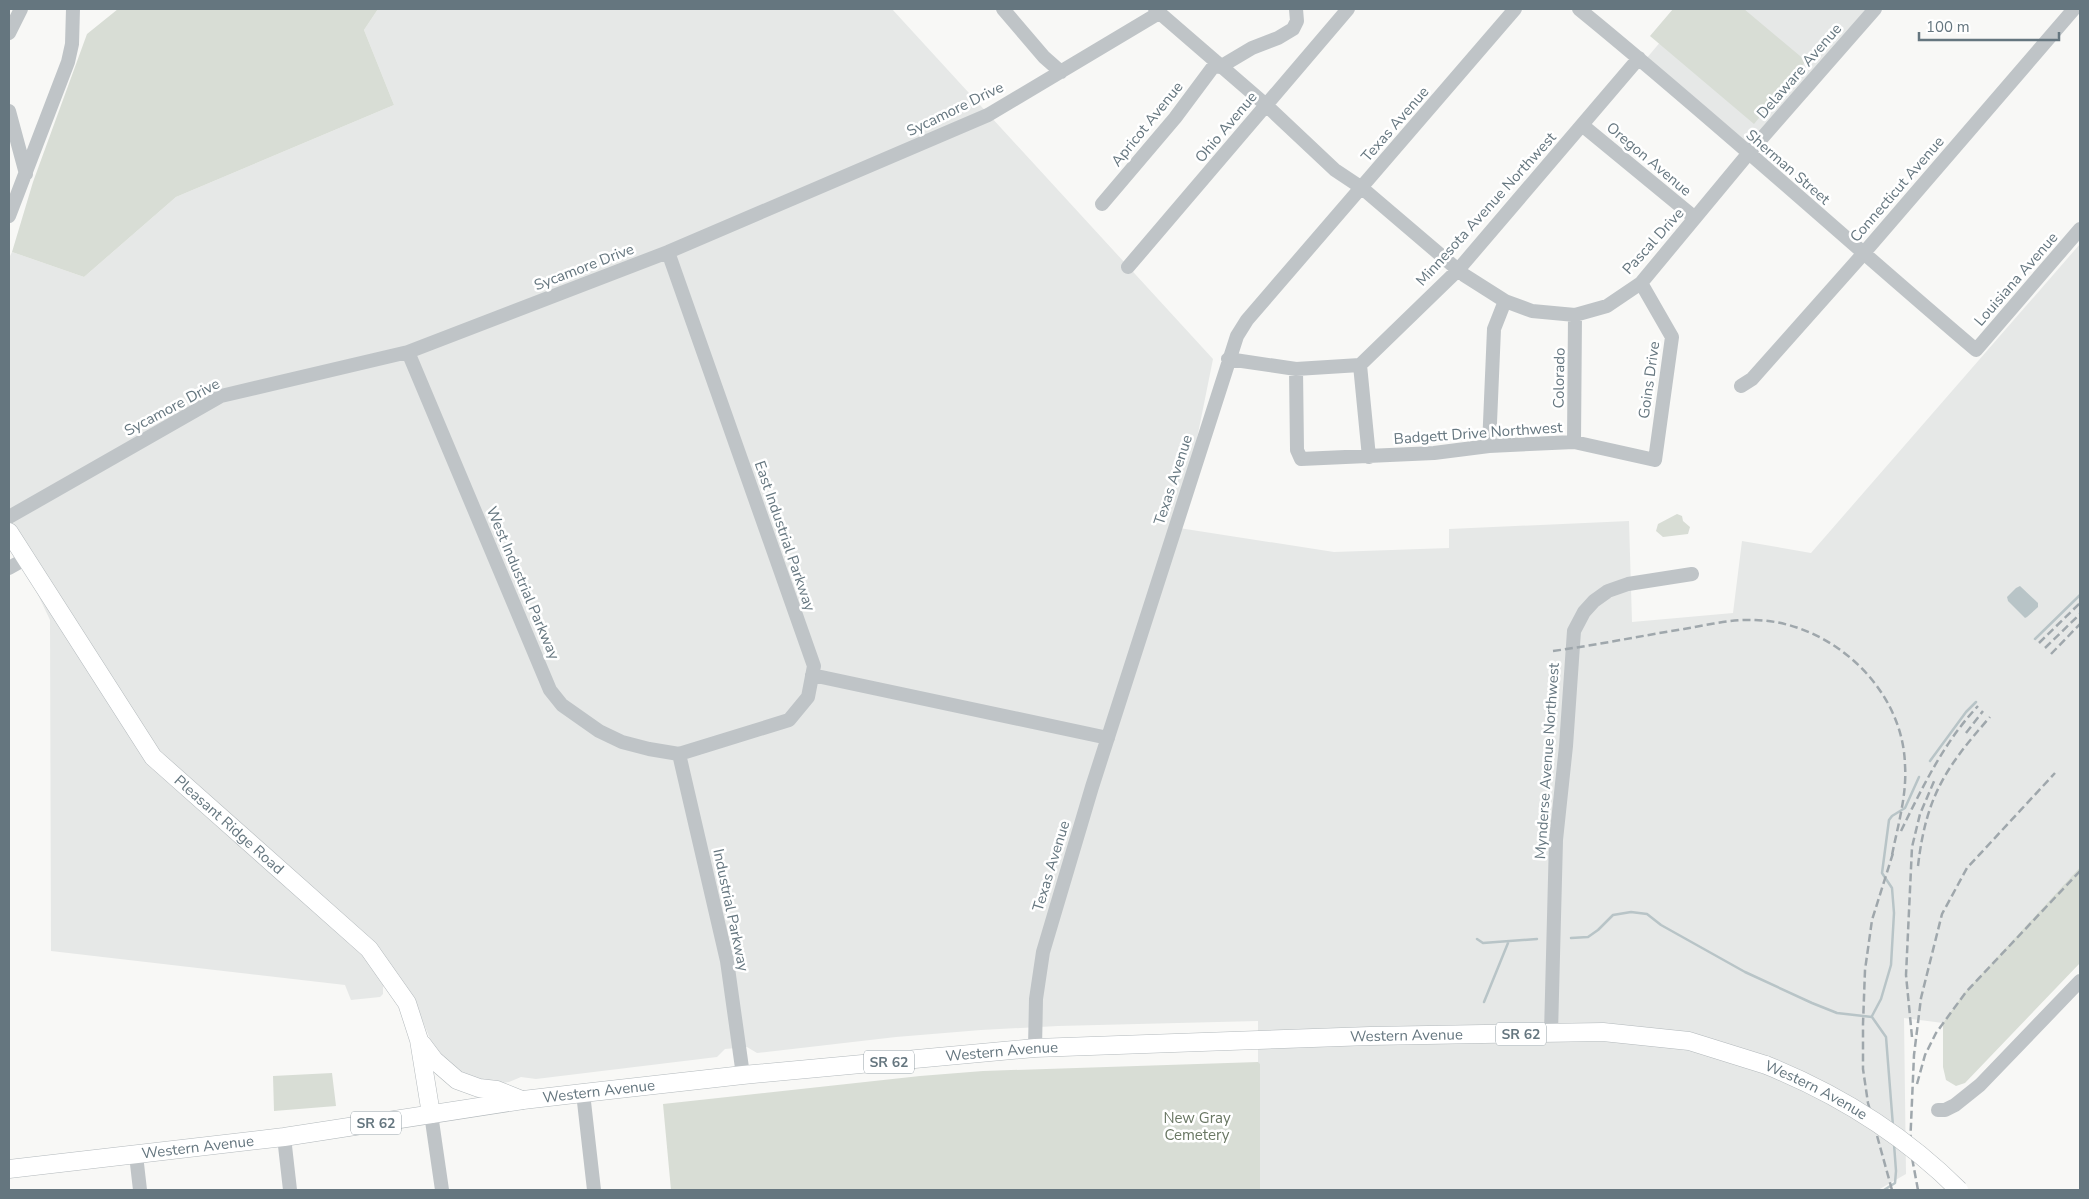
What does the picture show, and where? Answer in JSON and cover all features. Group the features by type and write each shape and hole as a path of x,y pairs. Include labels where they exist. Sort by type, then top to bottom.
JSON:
{"main road":[{"name":"Pleasant Ridge Road","path":"9,532 153,757 369,949 407,1003 419,1040 431,1114"},
{"name":"Western Avenue","path":"9,1169 284,1137 523,1100 742,1075 1035,1048 1370,1036 1603,1032 1664,1037 1711,1047 1766,1065 1831,1093 1866,1115 1931,1164 1959,1190"},
{"path":"419,1040 434,1060 457,1080 479,1088 497,1090 523,1100"}],"street":[{"path":"9,33 21,9"},
{"path":"9,216 68,62 72,44 73,9"},
{"path":"1003,9 1044,57 1060,72"},
{"path":"1218,65 1252,48 1278,38 1293,29 1297,21 1296,9"},
{"name":"Ohio Avenue","path":"1128,267 1348,9"},
{"name":"Texas Avenue","path":"1035,1048 1036,999 1043,952 1108,738 1228,358 1237,336 1247,320 1515,9"},
{"name":"Sherman Street","path":"1579,9 1639,58 1976,350"},
{"name":"Delaware Avenue","path":"1748,154 1875,9"},
{"name":"Connecticut Avenue","path":"1741,386 1752,379 1863,254 2074,9"},
{"name":"Sycamore Drive","path":"9,517 220,396 408,352 668,252 988,115 1157,11"},
{"name":"Pascal Drive","path":"1157,11 1266,105 1335,170 1362,188 1458,270 1505,301 1532,311 1576,315 1607,306 1640,283 1748,154"},
{"name":"Minnesota Avenue Northwest","path":"1360,365 1458,270 1639,58"},
{"name":"Apricot Avenue","path":"1102,204 1218,65"},
{"path":"9,111 26,174"},
{"name":"Oregon Avenue","path":"1582,125 1695,218"},
{"name":"Louisiana Avenue","path":"1976,350 2080,228"},
{"name":"East Industrial Parkway","path":"668,252 814,666 808,697 789,720 679,754"},
{"name":"Goins Drive","path":"1640,283 1672,337 1655,460"},
{"path":"1489,446 1494,329 1505,301"},
{"name":"Colorado","path":"1574,442 1576,315"},
{"name":"West Industrial Parkway","path":"408,352 550,690 562,705 599,732 622,742 679,754"},
{"path":"1228,358 1296,369 1360,365 1369,457"},
{"name":"Badgett Drive Northwest","path":"1296,369 1297,450 1301,459 1434,453 1489,446 1574,442 1655,460"},
{"path":"9,568 25,559"},
{"name":"Mynderse Avenue Northwest","path":"1551,1033 1556,840 1566,746 1574,631 1584,612 1594,601 1608,591 1628,584 1692,574"},
{"path":"812,675 1108,738"},
{"name":"Industrial Parkway","path":"679,754 727,961 742,1075"},
{"path":"1938,1110 1945,1110 1955,1105 1980,1084 2080,981"},
{"path":"583,1093 594,1190"},
{"path":"431,1114 442,1190"},
{"path":"284,1137 290,1190"},
{"path":"136,1155 140,1190"}],"shaded area":[{"path":"378,9 892,9 1213,359 1179,528 1334,552 1449,548 1449,529 1629,521 1632,622 1733,613 1742,541 1811,553 2080,244 2080,867 1964,993 1943,1023 1904,1018 1906,1174 1878,1190 1260,1190 1258,1021 981,1030 896,1037 757,1053 747,1047 725,1049 717,1057 536,1079 521,1077 509,1082 490,1085 460,1076 435,1051 417,1007 400,978 383,987 383,994 380,997 351,1000 345,985 51,951 50,620 9,534 9,258 12,252 84,277 176,197 394,105 364,30"},
{"path":"1688,9 1867,9 1749,146 1646,59"},
{"path":"2020,586 2038,603 2038,607 2025,618 2008,601 2007,597"}],"green space":[{"path":"118,9 378,9 364,30 394,105 176,197 84,277 12,252 33,182 87,34"},
{"path":"1673,9 1744,9 1806,61 1754,124 1650,36"},
{"path":"1677,514 1682,516 1683,521 1690,527 1688,534 1663,537 1656,531 1658,524"},
{"path":"2080,867 2080,963 1965,1083 1956,1086 1946,1080 1943,1067 1943,1023 1964,993"},
{"name":"New Gray Cemetery","path":"1258,1062 1260,1064 1260,1190 671,1190 663,1104 983,1071"},
{"path":"332,1073 336,1106 274,1111 273,1076"}],"waterway":[{"path":"2035,639 2080,595"},
{"path":"1930,761 1966,712 1976,702"},
{"path":"1872,1016 1881,999 1891,965 1894,913 1892,888 1882,873 1889,820 1905,808 1919,777"},
{"path":"1571,938 1588,937 1613,915 1631,912 1647,914 1661,925 1745,972 1812,1003 1837,1013 1872,1017 1886,1037 1893,1126"},
{"path":"1477,939 1483,943 1537,939"},
{"path":"1484,1002 1508,943"},
{"path":"1884,1190 1895,1183 1894,1144"}],"railway":[{"path":"2039,643 2080,603"},
{"path":"2045,648 2080,614"},
{"path":"1553,651 1737,620 1755,620 1783,624 1810,633 1835,646 1858,664 1877,686 1891,710 1901,737 1905,765 1905,788 1892,855"},
{"path":"2051,654 2080,624"},
{"path":"1901,831 1944,750 1978,706"},
{"path":"1966,733 1983,711"},
{"path":"1918,866 1926,821 1940,785 1961,752 1990,717"},
{"path":"1918,1190 1910,1147 1914,1055 1921,998 1942,914 1967,868 2055,773"},
{"path":"1912,1037 1906,975 1912,847 1920,814 1935,779"},
{"path":"1892,1190 1868,1103 1863,1069 1863,1024 1865,970 1872,920 1894,850"},
{"path":"1917,1084 1925,1055 1936,1033 1966,992 2080,871"}]}
